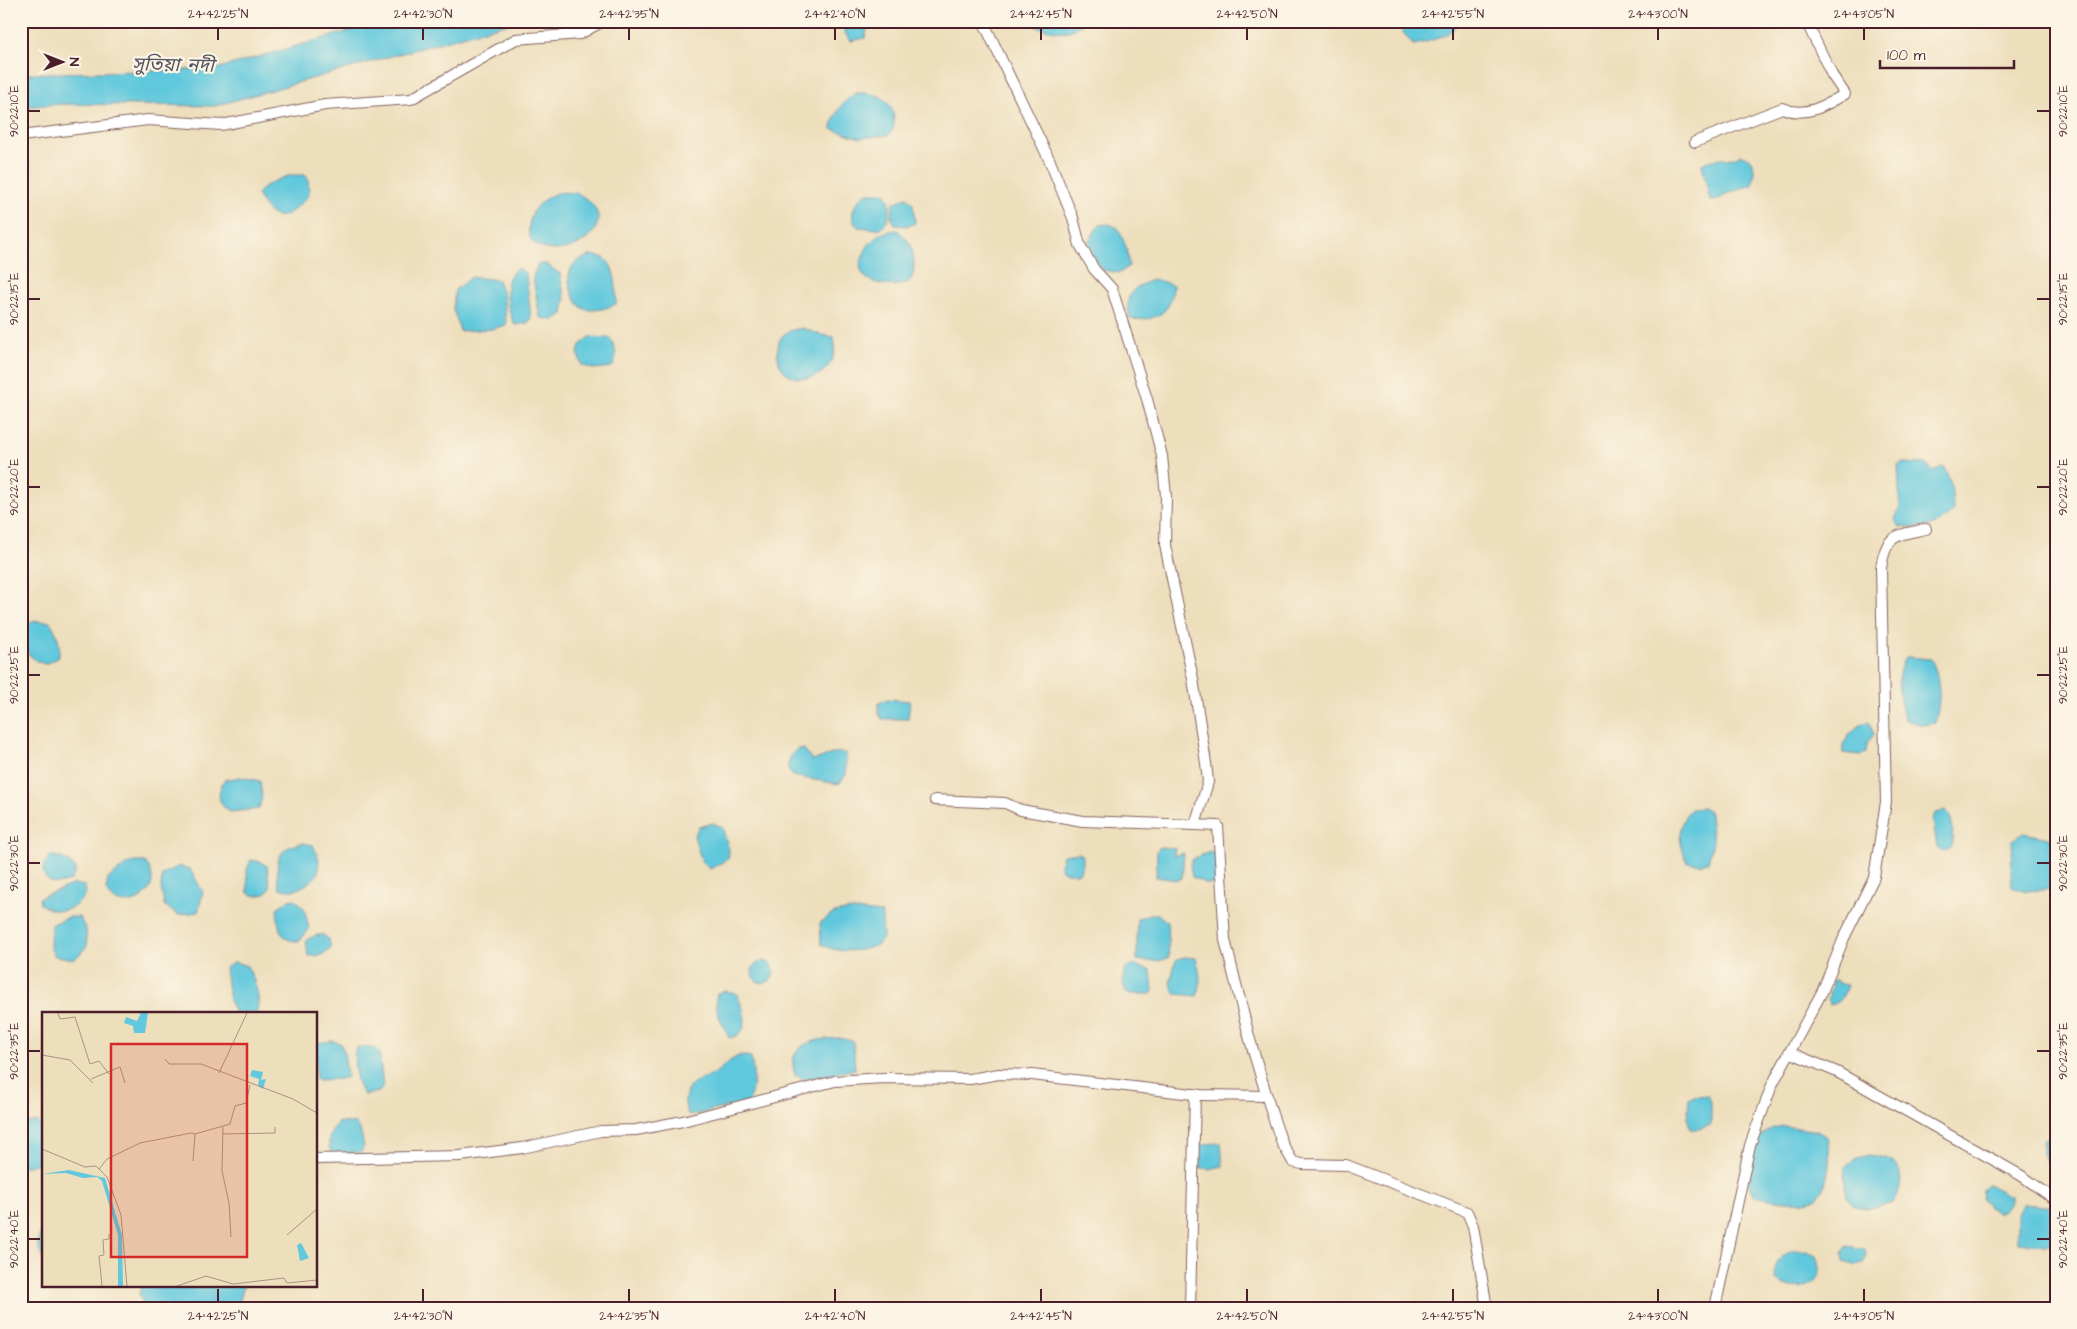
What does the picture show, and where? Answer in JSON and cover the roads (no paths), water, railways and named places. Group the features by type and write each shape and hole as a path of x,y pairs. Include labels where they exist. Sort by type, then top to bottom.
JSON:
{"street":[{"path":"21,136 148,120 221,125 325,105 410,100 516,38 580,34 603,21"},
{"path":"983,21 1049,159 1072,218 1080,245 1094,269 1112,289 1147,399 1162,456 1166,496 1165,544 1192,679 1206,763 1208,782 1195,825"},
{"path":"1695,142 1782,108 1800,112 1811,110 1826,106 1845,94 1832,74 1806,21"},
{"path":"1715,1308 1750,1145 1772,1085 1822,992 1844,938 1874,877 1886,802 1881,568 1884,550 1894,536 1926,529"},
{"path":"935,800 1004,803 1021,810 1083,821 1218,826 1225,940 1250,1040 1282,1143 1293,1162 1346,1166 1467,1212 1473,1226 1486,1308"},
{"path":"1789,1052 1845,1076 2022,1176 2056,1200"},
{"path":"318,1159 460,1156 522,1148 601,1132 636,1130 683,1121 835,1081 883,1078 970,1079 999,1074 1032,1075 1075,1079 1104,1086 1195,1094 1267,1096"},
{"path":"1190,1308 1195,1094"}],"water":[{"path":"384,21 516,21 215,106 60,104 21,107 21,74 216,69"},
{"path":"843,21 869,21 865,38 851,41 844,32"},
{"path":"1035,21 1084,21 1074,29 1062,32 1037,27"},
{"path":"1400,21 1459,21 1446,34 1413,45 1402,31"},
{"path":"857,93 871,94 883,98 891,107 894,125 888,135 860,138 832,129 834,118 840,108 848,98"},
{"path":"1740,155 1746,156 1753,165 1754,177 1752,185 1728,193 1718,200 1710,201 1702,164 1711,160"},
{"path":"292,175 305,175 308,178 309,195 294,210 281,216 275,216 263,205 257,194 269,184"},
{"path":"557,193 577,193 592,205 598,217 596,228 587,238 575,246 561,250 546,249 534,243 529,235 529,224 538,205"},
{"path":"868,193 885,193 888,197 890,210 888,219 883,227 877,229 858,227 854,223 853,213 856,203"},
{"path":"907,197 913,204 915,223 908,226 896,225 891,217 894,203"},
{"path":"1109,224 1118,228 1127,249 1129,266 1120,273 1103,270 1094,259 1089,240 1099,225"},
{"path":"898,230 909,242 912,251 913,275 903,285 879,284 869,280 864,276 860,267 868,246 877,237 890,231"},
{"path":"592,255 604,258 611,267 615,280 616,304 605,308 589,310 580,306 574,297 569,276 570,270 578,261"},
{"path":"538,264 546,264 560,274 565,299 563,314 554,320 540,318 533,277"},
{"path":"519,268 526,274 531,318 528,323 515,325 508,303 507,286 513,272"},
{"path":"471,277 498,280 504,297 506,325 492,329 460,331 453,308 455,290"},
{"path":"1154,279 1173,285 1170,303 1161,314 1155,317 1130,319 1128,303 1131,293"},
{"path":"803,328 821,335 834,337 834,354 828,366 819,375 795,378 785,372 779,362 778,347 783,335"},
{"path":"590,337 610,338 615,348 616,356 612,367 593,369 582,365 578,355 580,345"},
{"path":"1903,463 1925,464 1934,472 1943,466 1951,488 1953,511 1940,522 1923,527 1900,527 1895,520 1900,506 1898,466"},
{"path":"36,621 50,622 58,639 58,658 45,664 35,660 26,650 24,644 23,638 26,627"},
{"path":"1906,657 1931,659 1937,674 1939,691 1935,723 1923,725 1905,720 1901,705 1899,679 1902,663"},
{"path":"887,699 910,701 908,719 882,719 878,712 879,703"},
{"path":"1869,722 1874,734 1867,744 1866,753 1860,755 1843,753 1847,738 1851,733 1864,723"},
{"path":"797,749 804,749 812,760 841,752 846,753 846,775 839,784 792,776 788,765"},
{"path":"241,777 260,781 262,796 259,809 229,812 220,801 220,790 224,780"},
{"path":"1702,808 1709,811 1713,842 1708,862 1700,864 1688,862 1682,848 1680,834 1683,821 1691,809"},
{"path":"1946,811 1951,819 1953,833 1951,846 1946,851 1937,848 1933,820 1935,813"},
{"path":"713,823 722,827 729,850 728,859 710,869 702,862 694,836 699,827"},
{"path":"2023,833 2056,839 2056,889 2026,891 2012,886 2013,840"},
{"path":"304,843 313,845 319,859 318,874 300,888 285,890 279,888 277,871 280,857 288,848"},
{"path":"1160,847 1175,848 1174,856 1184,853 1182,878 1177,880 1156,877 1157,851"},
{"path":"1210,852 1217,855 1217,883 1207,884 1192,877 1190,864 1194,858"},
{"path":"1079,853 1083,856 1083,864 1079,873 1067,873 1060,869 1063,855"},
{"path":"50,856 61,858 74,866 76,869 71,880 56,883 50,882 46,878 43,868"},
{"path":"251,860 261,862 267,866 270,888 265,894 256,896 248,893 247,869"},
{"path":"145,862 151,874 152,884 147,893 140,899 130,902 121,902 112,898 106,890 108,879 127,864"},
{"path":"179,866 190,869 203,892 198,912 178,915 164,905 161,888 162,875"},
{"path":"74,884 85,886 86,894 71,908 60,911 40,904 39,898"},
{"path":"295,899 304,908 309,928 300,941 293,941 284,936 278,921 277,908 288,900"},
{"path":"852,910 882,913 883,938 879,944 866,949 842,951 821,944 820,923 834,913"},
{"path":"1149,914 1158,914 1167,922 1169,957 1149,962 1137,960 1137,919"},
{"path":"69,917 79,917 86,929 87,946 75,959 55,956 50,947 51,925"},
{"path":"317,935 324,935 329,940 331,948 322,955 308,956 306,940"},
{"path":"1184,957 1196,958 1199,967 1200,987 1197,996 1175,994 1170,983 1176,960"},
{"path":"763,961 771,964 774,972 771,980 763,983 755,980 752,972 755,964"},
{"path":"235,962 247,966 258,995 256,1012 235,1012 229,1000 225,968"},
{"path":"1132,965 1151,970 1153,991 1151,994 1127,994 1123,984 1123,975 1125,968"},
{"path":"1836,980 1840,984 1847,985 1842,998 1830,1005 1828,999 1833,981"},
{"path":"725,991 736,993 742,1006 745,1020 742,1032 737,1036 729,1038 716,1006 717,993"},
{"path":"839,1038 853,1041 855,1069 807,1080 795,1075 794,1056 798,1050 811,1042"},
{"path":"332,1041 340,1043 344,1051 347,1077 318,1080 318,1043"},
{"path":"356,1048 373,1048 379,1052 383,1086 379,1092 364,1095 361,1091 354,1059"},
{"path":"741,1055 751,1057 752,1063 753,1085 748,1102 689,1116 685,1102 689,1087 713,1074"},
{"path":"1708,1095 1711,1102 1711,1125 1699,1129 1691,1129 1687,1118 1689,1099 1694,1096"},
{"path":"39,1122 42,1128 42,1157 36,1163 21,1167 21,1123"},
{"path":"338,1122 356,1124 360,1129 364,1146 361,1152 333,1155 329,1142"},
{"path":"1785,1126 1817,1131 1827,1137 1829,1153 1827,1177 1818,1198 1788,1201 1757,1197 1753,1192 1750,1170 1758,1140 1766,1131"},
{"path":"2056,1138 2056,1164 2047,1162 2042,1152 2043,1140"},
{"path":"1221,1143 1223,1166 1209,1169 1198,1167 1197,1145"},
{"path":"1869,1155 1887,1159 1897,1166 1900,1176 1900,1188 1893,1203 1870,1208 1854,1205 1849,1199 1845,1181 1846,1167 1857,1158"},
{"path":"1988,1184 2010,1196 2010,1202 2007,1207 1997,1213 1989,1208 1981,1199 1982,1190"},
{"path":"2023,1204 2056,1207 2056,1246 2017,1242 2017,1213"},
{"path":"42,1232 42,1256 38,1244"},
{"path":"1847,1246 1865,1249 1866,1255 1863,1263 1854,1265 1844,1262 1843,1253"},
{"path":"1793,1251 1804,1251 1817,1256 1820,1267 1819,1275 1815,1282 1809,1286 1792,1287 1776,1280 1775,1270 1780,1258"},
{"path":"141,1286 244,1286 238,1308 145,1308 139,1294"}],"water label":[{"name":"সুতিয়া নদী","path":"173,64"}]}
